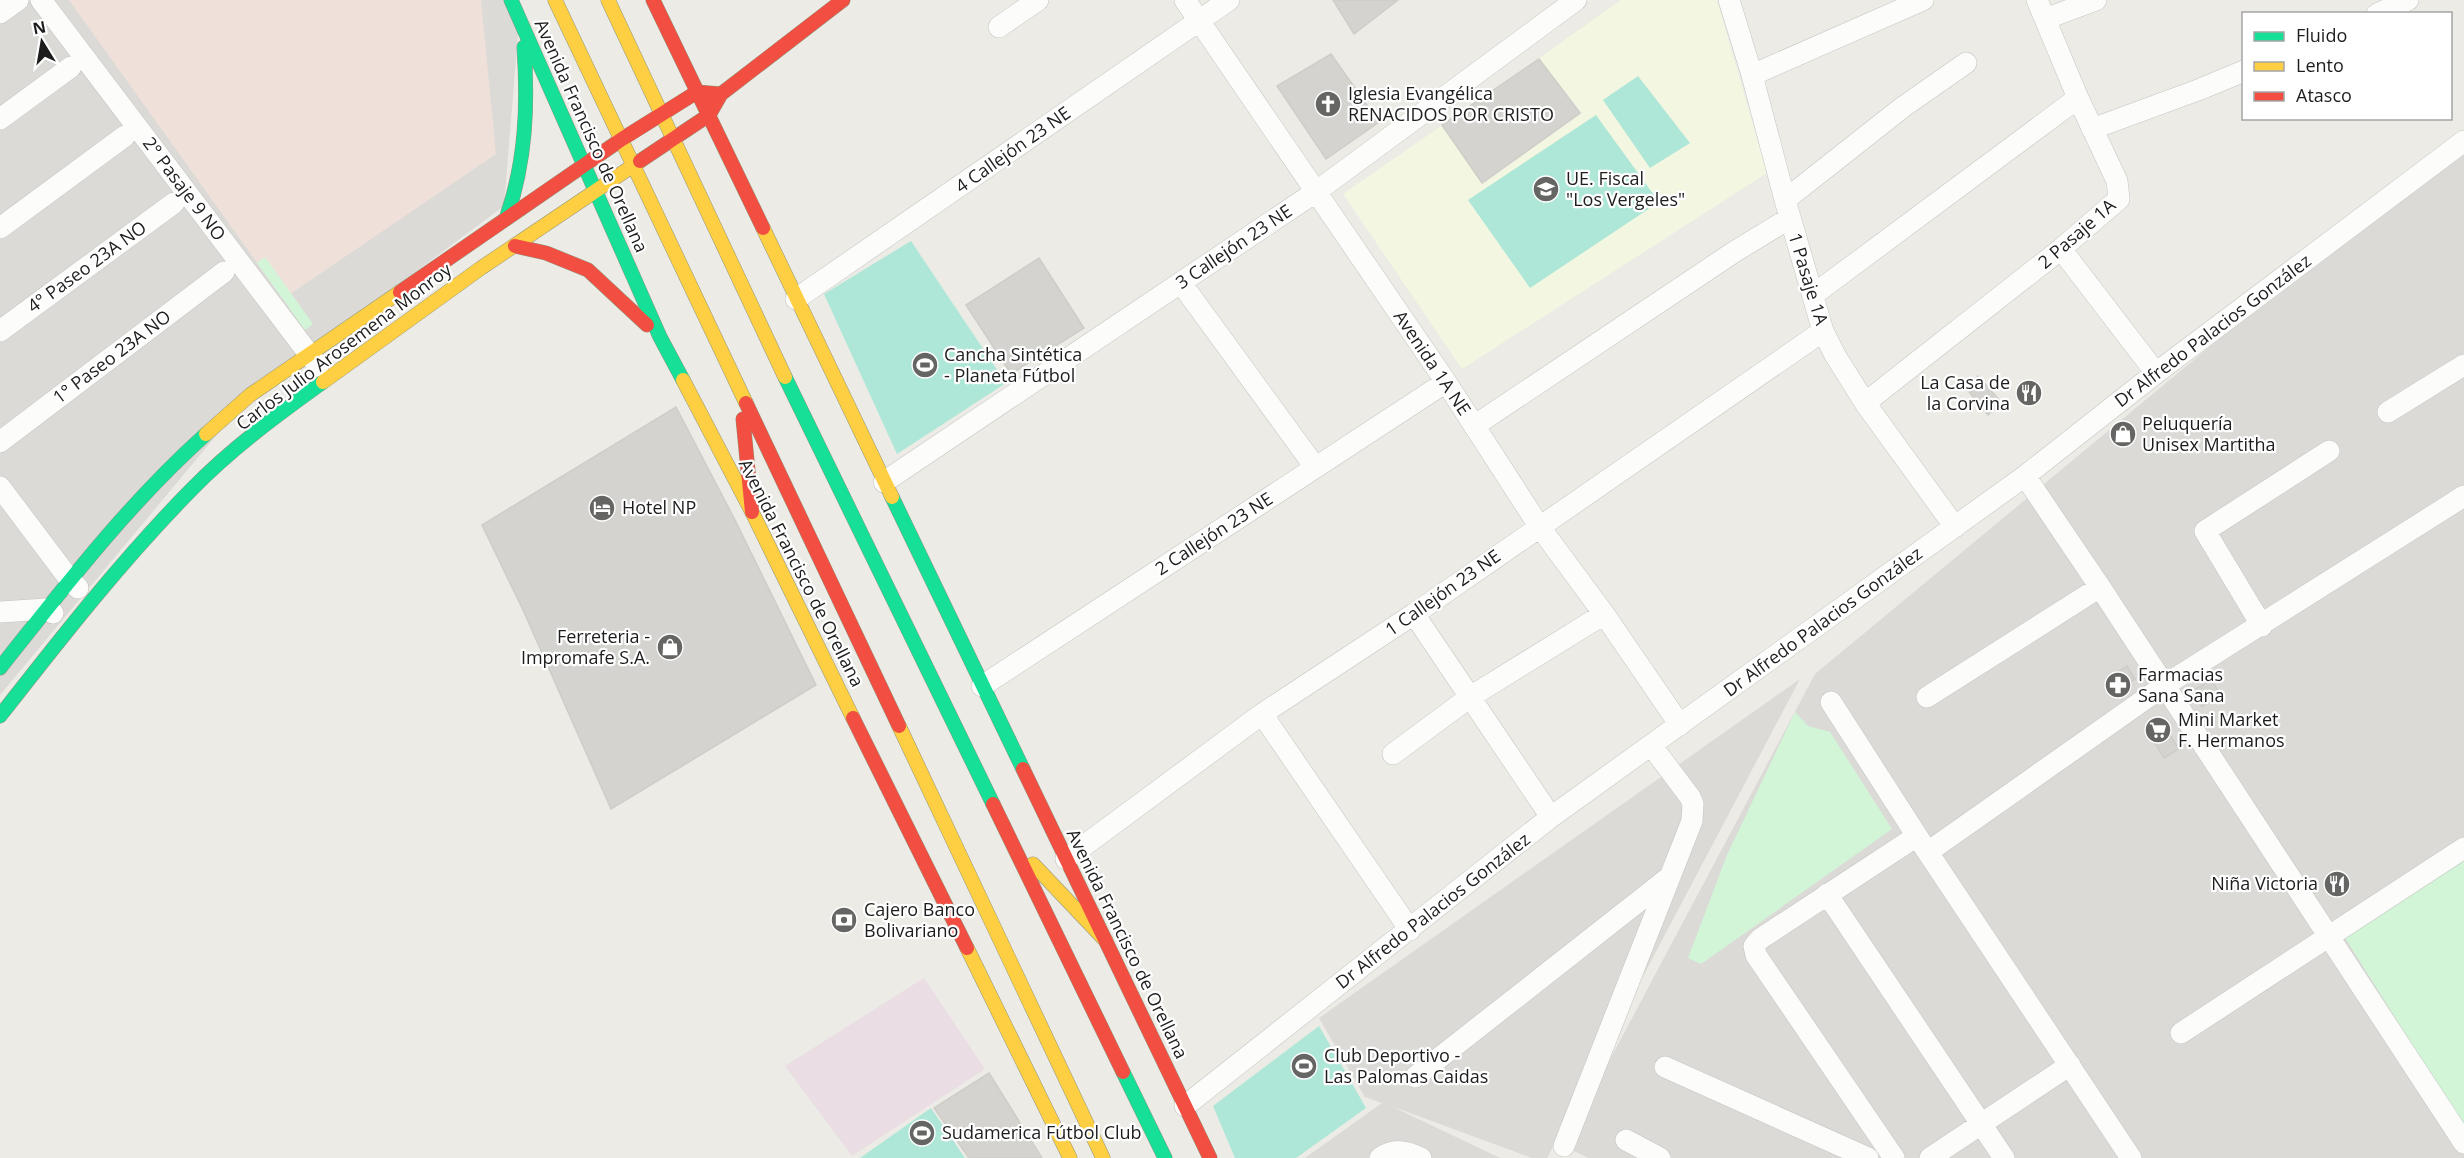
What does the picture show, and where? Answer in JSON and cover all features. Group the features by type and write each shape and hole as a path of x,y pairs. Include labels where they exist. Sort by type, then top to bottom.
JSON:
{"main road":[{"name":"Avenida Francisco de Orellana","path":"511,0 660,337 752,512 1070,1158"},
{"name":"Avenida Francisco de Orellana","path":"555,0 1104,1158"},
{"path":"608,0 759,324 1165,1158"},
{"name":"Avenida Francisco de Orellana","path":"653,0 1210,1158"},
{"path":"709,116 721,94 843,0"},
{"path":"507,216 522,170 526,130 527,86 523,24"},
{"name":"Carlos Julio Arosemena Monroy","path":"0,668 95,547 170,466 250,395 507,216 697,92"},
{"path":"697,92 721,94"},
{"name":"Carlos Julio Arosemena Monroy","path":"0,716 91,600 193,489 270,420 481,268 709,116"},
{"path":"515,246 546,253 588,270 660,337"},
{"path":"736,382 746,435 752,512"},
{"path":"1006,832 1052,885 1106,941"}],"street":[{"path":"0,13 18,0"},
{"name":"2° Pasaje 9 NO","path":"41,0 327,379"},
{"path":"999,27 1038,0"},
{"name":"Avenida 1A NE","path":"1185,0 1446,382 1539,526 1604,614 1680,726"},
{"name":"4 Callejón 23 NE","path":"796,299 1229,0"},
{"name":"3 Callejón 23 NE","path":"884,482 1317,191 1576,0"},
{"name":"1 Pasaje 1A","path":"1729,0 1823,331 1865,403 1954,527"},
{"path":"1752,75 1923,0"},
{"path":"2041,9 2096,0"},
{"path":"2382,12 2409,0"},
{"name":"2 Pasaje 1A","path":"1865,403 2061,249 2119,199 2119,186 2078,98 2041,9"},
{"path":"1474,426 1734,252 1787,209 1903,107 1966,63"},
{"path":"0,119 71,67"},
{"path":"2092,129 2242,72"},
{"path":"1813,295 2078,98"},
{"path":"0,228 125,136"},
{"name":"Dr Alfredo Palacios González","path":"1185,1106 1551,817 2025,476 2156,373 2464,141"},
{"name":"4° Paseo 23A NO","path":"0,331 174,203"},
{"path":"2061,249 2156,373"},
{"name":"1° Paseo 23A NO","path":"0,442 224,272"},
{"path":"1181,283 1315,467"},
{"name":"1 Callejón 23 NE","path":"1066,859 1262,714 1414,614 1823,331"},
{"path":"2388,412 2464,365"},
{"name":"2 Callejón 23 NE","path":"982,686 1446,382"},
{"path":"2262,626 2205,531 2329,451"},
{"path":"2025,476 2464,1143"},
{"path":"0,487 70,580 91,600"},
{"path":"1894,1158 1754,951 1754,946 1760,939 1827,894 1922,844 2464,496"},
{"path":"1927,697 2100,587"},
{"path":"0,612 47,609 70,626"},
{"path":"1414,614 1551,817"},
{"path":"1393,754 1470,697 1604,614"},
{"path":"1831,702 1922,844 2131,1158"},
{"path":"1262,714 1410,930"},
{"path":"1564,1146 1667,879 1692,821 1693,804 1690,796 1651,745"},
{"path":"2181,1032 2464,848"},
{"path":"1415,1077 1667,879"},
{"path":"1827,894 2004,1158"},
{"path":"1930,1158 2070,1065"},
{"path":"1665,1067 1868,1158"},
{"path":"1626,1140 1660,1158"},
{"path":"1380,1158 1389,1153 1402,1151 1420,1158"}],"shaded area":[{"path":"0,0 508,0 519,22 504,206 250,395 0,695"},
{"path":"69,0 481,0 496,154 283,299"},
{"name":"UE. Fiscal \"Los Vergeles\"","path":"1621,0 1717,0 1767,173 1462,369 1343,194 1441,126 1483,184 1582,113 1539,58"},
{"path":"2464,136 2464,1158 1588,1158 1564,1146 1815,674"},
{"path":"1800,679 1547,1158 1532,1158 1391,1106 1500,1158 1305,1158 1382,1103 1365,1097 1319,1018"},
{"path":"924,978 985,1069 852,1156 785,1066"}],"green space":[{"path":"1638,76 1690,143 1650,168 1603,100"},
{"path":"1596,115 1659,202 1530,288 1468,200"},
{"name":"Cancha Sintética - Planeta Fútbol","path":"911,241 1006,383 897,454 824,294"},
{"path":"265,257 313,324 305,330 257,263"},
{"path":"1795,712 1808,726 1830,732 1892,829 1701,964 1688,958 1727,855"},
{"path":"2464,849 2464,1128 2339,928"},
{"name":"Club Deportivo - Las Palomas Caidas","path":"1319,1026 1366,1108 1296,1158 1235,1158 1213,1106"},
{"name":"Sudamerica Fútbol Club","path":"931,1108 965,1158 860,1158"}],"building":[{"path":"1333,0 1398,0 1354,34"},
{"name":"Iglesia Evangélica RENACIDOS POR CRISTO","path":"1331,54 1379,122 1326,159 1277,86"},
{"path":"1539,59 1580,113 1482,183 1442,125"},
{"path":"1039,258 1084,328 1011,374 966,305"},
{"path":"1978,376 2002,403 1988,415 1965,387"},
{"name":"Ferreteria - Impromafe S.A.","path":"676,407 735,520 816,685 611,809 523,610 482,525"},
{"name":"Farmacias Sana Sana","path":"2127,666 2135,679 2116,691 2107,678"},
{"path":"2211,680 2221,695 2202,707 2192,691"},
{"path":"2159,718 2179,749 2164,758 2145,727"},
{"path":"989,1073 1042,1158 969,1158 934,1108"}],"traffic: fast":[{"path":"511,0 660,337 683,380"},
{"path":"507,216 522,153 526,90 524,47"},
{"path":"785,377 993,804"},
{"path":"0,716 117,571 192,489 238,446 323,382"},
{"path":"0,668 73,576 124,517 206,434"},
{"path":"892,497 1023,769"},
{"path":"1123,1072 1165,1158"}],"traffic: slow":[{"path":"555,0 746,403"},
{"path":"608,0 785,377"},
{"path":"323,382 481,268 640,161"},
{"path":"763,228 892,497"},
{"path":"206,434 250,395 400,292"},
{"path":"683,380 752,512 853,718"},
{"path":"899,726 1103,1158"},
{"path":"1033,864 1106,941"},
{"path":"967,948 1070,1158"}],"traffic: jam":[{"path":"653,0 763,228"},
{"path":"640,161 709,115 721,94 843,0"},
{"path":"400,292 622,139 697,92 721,94"},
{"path":"515,246 546,253 588,270 647,325"},
{"path":"746,403 899,726"},
{"path":"743,419 752,512"},
{"path":"853,718 967,948"},
{"path":"1023,769 1210,1158"},
{"path":"993,804 1123,1072"}],"place":[{"name":"Iglesia Evangélica RENACIDOS POR CRISTO","path":"1328,104"},
{"name":"UE. Fiscal \"Los Vergeles\"","path":"1546,189"},
{"name":"Cancha Sintética - Planeta Fútbol","path":"925,365"},
{"name":"La Casa de la Corvina","path":"2029,393"},
{"name":"Peluquería Unisex Martitha","path":"2123,434"},
{"name":"Hotel NP","path":"602,508"},
{"name":"Ferreteria - Impromafe S.A.","path":"670,647"},
{"name":"Farmacias Sana Sana","path":"2118,685"},
{"name":"Mini Market F. Hermanos","path":"2158,730"},
{"name":"Niña Victoria","path":"2337,884"},
{"name":"Cajero Banco Bolivariano","path":"844,920"},
{"name":"Club Deportivo - Las Palomas Caidas","path":"1304,1066"},
{"name":"Sudamerica Fútbol Club","path":"922,1133"}]}
